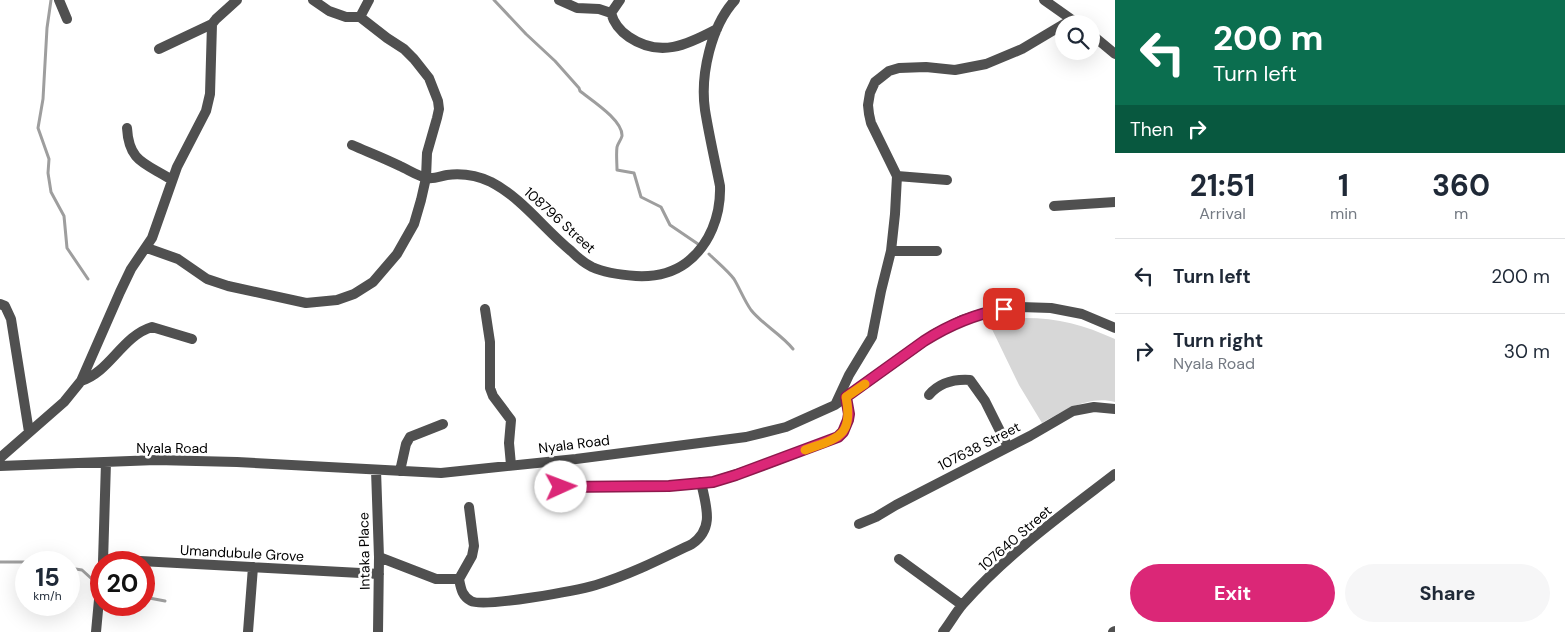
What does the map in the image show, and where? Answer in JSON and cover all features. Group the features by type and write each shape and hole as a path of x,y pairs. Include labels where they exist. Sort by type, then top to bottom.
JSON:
{"street":[{"path":"59,0 67,20"},
{"path":"159,49 212,24 237,0"},
{"path":"147,248 178,259 207,279 228,286 306,303 337,300 354,294 372,282 397,254 414,224 426,178 427,153 439,109 432,87 429,78 404,49 386,38 360,17 346,17 329,11 313,0"},
{"path":"360,17 369,0"},
{"path":"559,0 577,8 599,9 611,13"},
{"path":"611,13 620,0"},
{"name":"108796 Street","path":"352,145 426,178 465,174 480,177 491,182 508,192 549,233 583,262 592,267 620,274 651,277 666,274 694,257 703,245 718,216 721,200 720,186 705,108 706,68 717,29 735,0"},
{"path":"1044,0 1061,15"},
{"path":"611,13 613,20 623,33 643,45 655,48 680,46 717,29"},
{"path":"0,458 5,447 29,432 64,402 81,381 123,284 131,269 147,248 159,220 172,180 206,111 210,94 212,24"},
{"path":"835,404 849,375 872,337 891,251 896,214 897,176 871,123 869,114 870,93 875,82 882,76 899,68 926,67 955,70 986,64 1022,49 1055,31"},
{"path":"1100,42 1115,54"},
{"path":"127,128 130,148 134,155 148,167 172,180"},
{"path":"897,176 947,180"},
{"path":"1054,206 1115,202"},
{"path":"891,251 937,251"},
{"path":"0,304 5,306 11,319 29,432"},
{"name":"Nyala Road","path":"0,466 156,460 247,462 441,473 576,459 746,437 786,428 835,404 936,333 962,320 990,312 1020,308 1051,308 1082,314 1115,328"},
{"path":"485,309 490,342 490,388 492,396 511,420 509,443 511,465"},
{"path":"81,381 91,376 132,338 146,329 152,327 192,339"},
{"path":"929,395 945,383 959,379 970,380 985,401 1008,447"},
{"path":"561,487 669,486 713,482 838,437 843,432 848,420 849,414 846,397"},
{"name":"107638 Street","path":"859,524 876,517 896,504 1008,447 1073,411 1094,407 1115,410"},
{"path":"400,471 406,444 410,437 442,424"},
{"path":"103,551 106,462"},
{"name":"Intaka Place","path":"376,470 380,557 378,632"},
{"name":"107640 Street","path":"943,632 962,605 1016,554 1115,474"},
{"path":"469,507 474,552 459,579 462,594 476,604 514,601 595,585 631,572 692,544 700,538 707,526 706,506 701,482"},
{"path":"380,557 424,576 436,579 459,579"},
{"path":"899,559 962,605"},
{"name":"Umandubule Grove","path":"155,563 379,574"},
{"path":"248,632 253,567"},
{"path":"96,632 97,616"}],"shaded area":[{"path":"1018,318 1068,322 1115,339 1115,402 1105,400 1086,402 1067,409 1042,423 1019,385 989,323"}],"waterway":[{"path":"51,0 47,28 43,99 38,128 49,159 48,173 51,192 64,216 67,248 88,279"},
{"path":"494,0 555,61 580,91 612,117 621,130 622,136 617,147 617,170 634,173 641,197 661,207 670,225 698,244"},
{"path":"709,254 734,279 751,310 793,349"},
{"path":"0,562 15,562"},
{"path":"80,570 90,577"},
{"path":"155,599 165,601"}],"slow traffic":[{"path":"805,450 838,437 843,432 847,426 849,414 846,397 865,384"}],"route":[{"path":"561,487 669,486 713,482 838,437 847,426 849,414 846,397 936,333 976,315 1004,309"}]}
